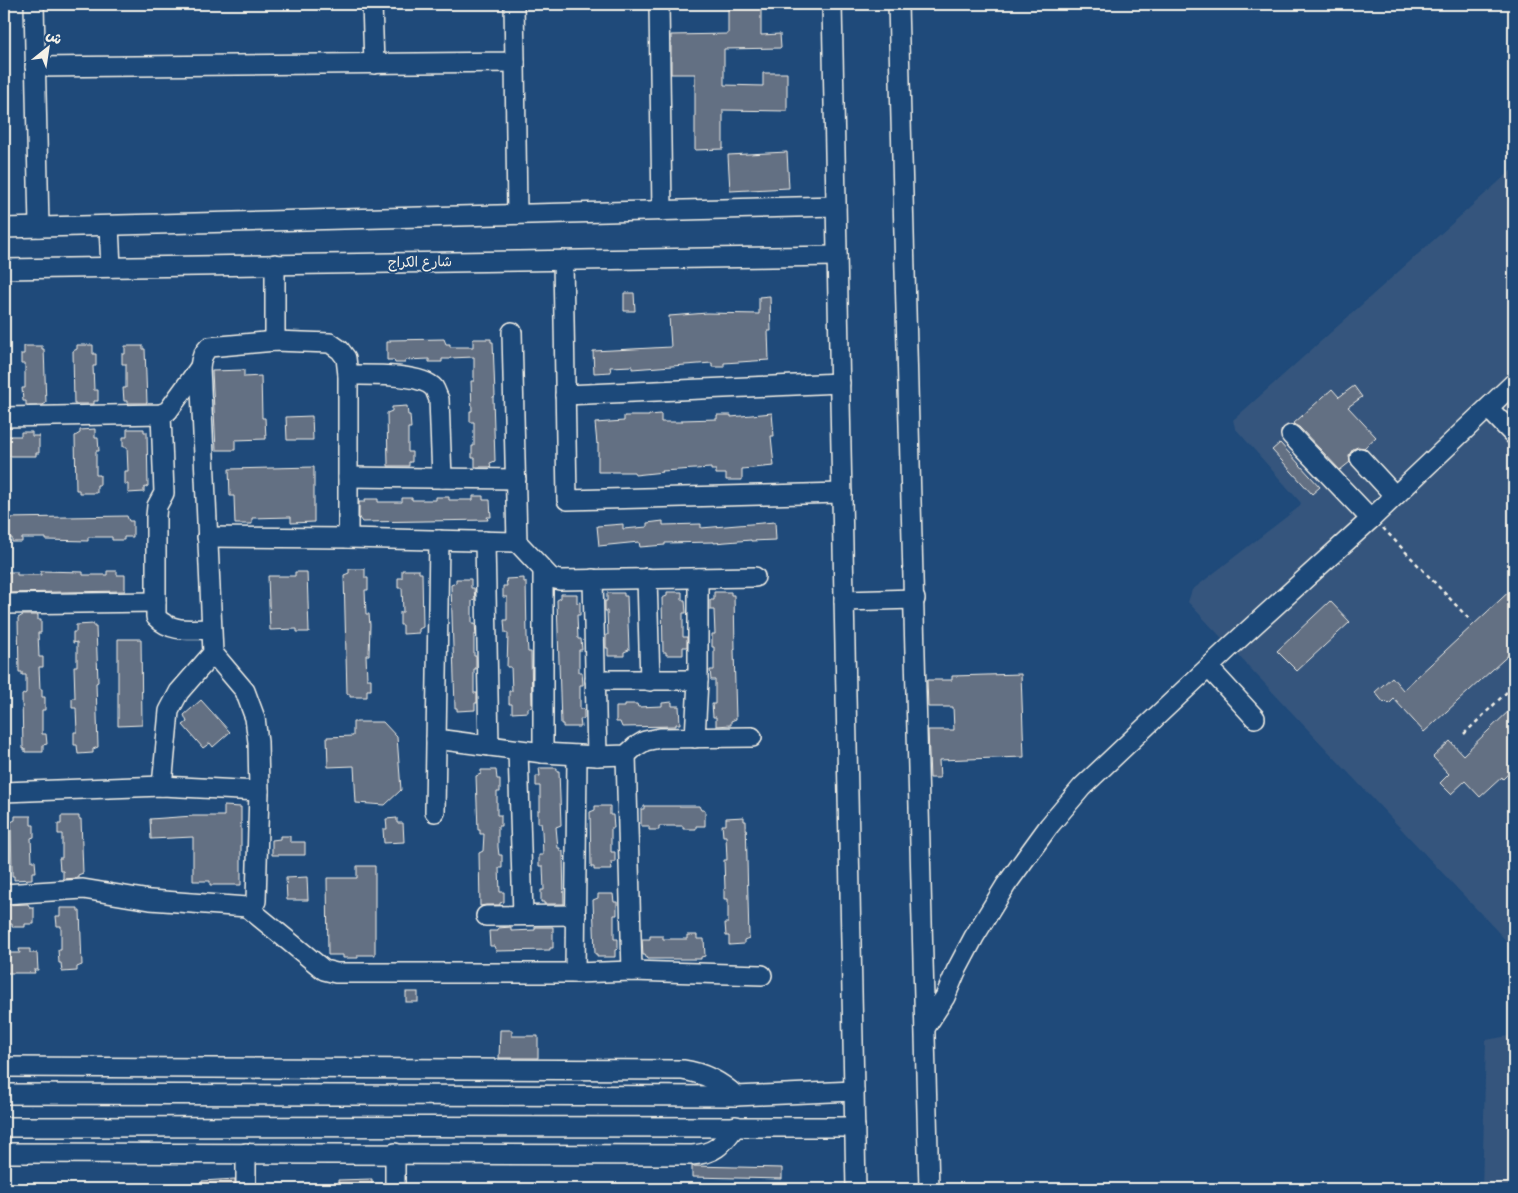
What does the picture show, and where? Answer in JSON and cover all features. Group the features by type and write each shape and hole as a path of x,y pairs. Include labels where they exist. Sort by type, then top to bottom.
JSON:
{"street":[{"path":"34,4 39,227"},
{"path":"372,4 374,64"},
{"path":"514,4 517,214"},
{"path":"659,4 662,211"},
{"path":"832,4 856,1189"},
{"path":"898,4 929,1189"},
{"path":"35,67 515,62"},
{"path":"4,228 836,206"},
{"path":"109,226 111,267"},
{"name":"شارع الكراج","path":"4,269 837,256"},
{"path":"563,260 567,500 842,493"},
{"path":"275,264 276,341"},
{"path":"512,332 517,542 543,570 551,578 560,580 755,577"},
{"path":"4,894 83,889 150,900 247,907 253,906 256,901 259,791 258,742 255,718 245,691 212,653 200,367 201,358 209,347 276,341 330,342 346,358 348,375 348,538"},
{"path":"4,417 161,414 168,411 200,367"},
{"path":"348,375 412,377 434,388 439,399 442,478"},
{"path":"565,394 840,383"},
{"path":"925,1028 945,997 965,952 978,929 1006,885 1049,826 1082,787 1230,647 1372,518 1514,383"},
{"path":"1488,408 1514,435"},
{"path":"161,414 164,493 157,506 156,516 156,617 163,624 172,628 211,629"},
{"path":"1292,435 1372,518"},
{"path":"1360,458 1395,496"},
{"path":"348,478 516,479"},
{"path":"207,537 517,542"},
{"path":"435,812 439,540"},
{"path":"485,541 489,746"},
{"path":"543,570 543,753"},
{"path":"593,578 596,756"},
{"path":"647,578 650,681"},
{"path":"696,738 698,578"},
{"path":"844,601 914,599"},
{"path":"4,604 156,602"},
{"path":"162,786 169,711 180,692 212,653"},
{"path":"1209,668 1254,718"},
{"path":"596,680 698,680"},
{"path":"436,739 543,753 596,756 626,755 645,741 660,738 752,737"},
{"path":"518,750 523,916"},
{"path":"575,974 577,755"},
{"path":"626,755 632,972"},
{"path":"4,792 162,786 259,791"},
{"path":"247,907 324,970 336,973 575,974 632,972 762,975"},
{"path":"486,916 576,916"},
{"path":"4,1067 683,1070 717,1081 736,1096"},
{"path":"184,1068 184,1094"},
{"path":"4,1094 736,1096 854,1091"},
{"path":"587,1125 588,1095"},
{"path":"4,1127 180,1128 587,1125 855,1127"},
{"path":"4,1153 702,1155 718,1147 736,1126"},
{"path":"180,1128 182,1153"},
{"path":"246,1153 246,1189"},
{"path":"394,1189 395,1154"}],"path":[{"path":"1372,518 1472,621"},
{"path":"1464,734 1514,685"}],"shaded area":[{"path":"1514,168 1514,949 1188,602 1192,590 1299,507 1301,503 1235,428 1233,420"},
{"path":"1514,1035 1514,1189 1482,1189 1486,1040"}],"building":[{"path":"728,4 761,4 761,35 780,34 781,48 724,49 724,85 763,86 763,73 787,73 787,111 723,110 723,149 695,150 695,74 671,74 671,35 728,34"},
{"path":"787,152 789,188 730,191 728,155"},
{"path":"624,293 634,293 635,311 624,311"},
{"path":"770,296 771,331 768,331 769,360 724,363 724,367 712,367 712,363 632,369 632,366 610,367 611,372 594,373 593,351 671,347 669,316 707,313 759,314 759,297"},
{"path":"444,339 446,344 450,344 450,347 473,347 473,339 491,339 491,342 493,342 495,461 490,463 491,467 475,467 475,458 472,458 474,422 470,422 470,411 472,411 471,381 474,381 474,357 442,359 442,362 429,362 429,359 405,360 405,363 395,363 394,360 387,360 387,342 390,342 390,340"},
{"path":"77,345 93,345 93,354 96,354 96,366 93,366 94,390 98,390 98,401 94,401 94,404 74,404 73,351 77,349"},
{"path":"24,346 42,346 42,349 44,349 46,403 43,405 26,405 26,401 23,401 22,388 25,388 25,364 21,364 21,354 24,354"},
{"path":"125,346 143,346 143,349 145,349 147,403 127,403 127,401 124,401 123,388 126,388 126,364 122,364 122,354 125,354"},
{"path":"244,370 244,377 261,376 262,418 265,418 266,439 235,440 235,450 216,450 212,371"},
{"path":"1354,386 1362,397 1348,407 1376,437 1364,448 1358,447 1353,449 1349,455 1350,462 1340,470 1299,427 1293,424 1332,389 1339,397"},
{"path":"407,406 411,428 408,428 408,452 412,452 412,462 409,462 409,466 388,466 387,413 392,411 392,407"},
{"path":"772,413 774,436 771,436 774,466 742,469 742,480 726,480 726,474 716,474 716,470 711,470 711,468 662,471 635,475 634,472 598,472 598,443 595,423 624,421 624,416 661,414 661,422 682,422 682,420 717,419 717,415 731,415 731,417"},
{"path":"312,416 313,440 287,440 286,417"},
{"path":"95,429 95,438 98,438 99,451 96,451 96,475 100,475 100,485 97,485 97,493 79,493 79,490 76,490 75,436 80,433 80,430"},
{"path":"127,429 144,429 144,432 147,432 148,486 144,488 144,492 128,493 128,484 125,484 125,471 128,471 127,447 123,447 123,437 127,437"},
{"path":"21,432 32,432 32,436 39,436 39,453 36,453 36,456 4,456 4,436 21,436"},
{"path":"1280,443 1320,487 1312,494 1272,450"},
{"path":"314,467 314,522 291,523 291,517 252,518 252,524 235,524 234,496 230,496 229,469"},
{"path":"473,496 483,496 483,500 490,500 491,517 487,517 488,520 362,522 359,518 359,502 365,502 365,499 378,499 378,502 402,502 402,498 436,500 436,497 449,497 449,500 473,500"},
{"path":"127,516 129,521 133,521 133,537 124,537 124,540 112,540 112,537 88,537 88,541 22,538 22,542 12,542 12,538 4,538 4,520 7,520 7,518"},
{"path":"663,521 663,525 701,524 701,528 775,522 776,540 665,543 665,545 640,547 639,542 599,546 597,526 623,524 623,529 647,527 647,523"},
{"path":"349,569 365,569 365,578 368,578 368,590 365,590 366,614 369,614 370,625 369,655 366,655 367,679 371,679 371,690 367,690 367,697 350,697 350,694 347,694 344,575 349,573"},
{"path":"402,570 419,570 419,573 422,573 423,627 419,629 419,633 403,634 403,625 400,625 400,612 403,612 402,588 398,588 398,578 402,578"},
{"path":"41,571 83,572 83,575 107,575 107,571 117,571 117,575 125,575 125,591 4,593 4,572 17,572 17,575 41,575"},
{"path":"295,572 307,572 309,632 297,632 297,629 270,630 268,576 295,576"},
{"path":"524,578 524,582 526,582 528,652 531,652 532,707 528,708 528,712 512,713 512,704 509,704 509,691 512,691 511,667 507,667 508,633 505,633 504,620 507,620 507,597 503,597 503,586 507,586 506,579"},
{"path":"456,579 471,579 471,588 474,588 475,600 472,601 472,624 475,624 476,635 474,635 476,669 474,669 474,693 477,693 475,710 457,711 457,708 455,708 451,585 456,583"},
{"path":"1514,587 1514,650 1424,732 1394,699 1389,704 1386,701 1384,703 1375,692 1392,677 1403,690"},
{"path":"667,592 682,592 682,600 685,600 686,613 683,613 683,637 687,637 687,647 683,647 683,655 666,655 666,652 663,652 662,598 667,596"},
{"path":"714,592 731,592 731,595 734,595 736,719 731,721 731,725 716,726 716,717 713,717 712,704 715,704 715,680 711,680 710,670 714,670 712,634 715,634 714,610 710,610 710,600 714,600"},
{"path":"607,593 624,593 624,596 627,596 629,650 624,652 624,656 608,656 608,648 606,648 606,635 608,635 607,611 605,611"},
{"path":"561,594 577,594 577,603 580,602 580,615 577,615 578,639 581,639 582,650 579,650 579,672 582,672 583,685 580,685 580,709 584,709 584,719 580,719 581,727 563,727 563,724 561,724 557,600 561,598"},
{"path":"1330,601 1350,622 1297,671 1277,651"},
{"path":"23,615 38,615 38,620 41,620 41,633 38,633 39,657 43,657 43,667 39,667 40,689 42,689 42,697 45,697 45,710 42,710 42,734 46,734 47,744 43,745 43,752 25,752 25,749 23,749 22,695 26,693 26,675 22,675 22,672 19,672 18,618"},
{"path":"94,624 94,627 96,627 98,682 96,683 98,747 93,749 93,753 78,754 77,745 74,745 74,732 77,732 76,708 72,708 72,698 75,698 74,666 77,666 77,642 73,643 73,632 76,632 76,625"},
{"path":"118,639 141,639 142,725 118,726"},
{"path":"1021,674 1024,757 939,760 940,778 930,778 928,730 954,730 953,707 928,707 927,680 952,680 952,676"},
{"path":"201,700 230,732 213,747 210,743 203,748 183,725 187,722 184,715"},
{"path":"672,702 672,706 679,706 680,724 676,724 676,726 622,727 620,722 616,722 616,707 625,707 625,704 637,704 638,707 662,706 662,703"},
{"path":"1514,706 1514,768 1480,797 1465,781 1451,794 1440,783 1449,774 1433,757 1450,741 1463,755"},
{"path":"353,722 383,722 397,737 401,790 385,805 356,803 354,766 328,767 327,737 353,736"},
{"path":"539,768 557,768 557,771 559,771 561,825 556,827 558,848 560,848 560,851 563,851 564,904 544,904 544,902 541,902 541,890 544,890 543,866 539,866 539,855 543,855 542,831 541,823 538,823 540,786 536,786 536,776 540,776"},
{"path":"481,770 496,770 497,779 500,779 500,792 497,792 497,815 501,815 501,826 498,826 498,847 499,855 502,855 502,868 499,868 500,892 504,892 504,902 500,903 500,905 480,906 479,853 483,851 484,834 480,834 480,830 478,830 476,776 481,774"},
{"path":"224,806 241,807 241,885 210,885 210,881 193,881 193,837 151,839 150,819 224,816"},
{"path":"595,806 610,806 610,815 613,815 614,828 611,828 611,852 615,852 615,862 611,862 612,870 594,870 594,867 591,867 590,812 595,810"},
{"path":"644,806 699,806 701,810 705,810 705,826 696,826 696,829 683,829 683,826 659,826 659,830 649,830 649,826 641,826 641,809 644,809"},
{"path":"15,816 31,816 31,825 34,825 34,837 31,838 32,861 35,861 36,872 32,872 32,879 14,880 14,876 12,876 11,822 15,820"},
{"path":"61,816 79,816 79,819 81,819 83,873 78,875 78,878 63,879 63,871 60,871 59,858 62,858 62,834 58,834 58,824 61,824"},
{"path":"744,817 744,821 746,821 749,938 744,940 744,944 729,945 729,936 726,936 725,923 728,923 728,899 724,899 724,860 727,860 726,836 723,836 722,825 726,825 726,818"},
{"path":"397,818 397,823 403,823 404,842 384,843 383,829 387,829 386,819"},
{"path":"280,836 290,836 290,842 305,842 305,855 272,855 272,840 280,839"},
{"path":"357,866 375,866 375,955 358,955 358,958 343,958 343,955 328,955 327,878 357,878"},
{"path":"307,877 308,900 287,900 286,878"},
{"path":"598,894 613,894 614,902 617,902 617,915 614,915 614,939 618,939 618,949 615,950 615,957 597,957 597,954 595,954 593,900 598,898"},
{"path":"28,904 30,908 34,908 34,924 25,924 25,927 12,927 12,924 4,924 4,905"},
{"path":"60,908 78,908 78,911 80,911 82,965 77,967 77,971 62,972 61,963 59,963 58,950 61,950 61,926 57,926 56,916 60,916"},
{"path":"511,927 511,931 535,930 535,927 553,927 553,948 550,948 550,950 496,951 494,946 490,946 489,931 498,931 498,928"},
{"path":"687,935 697,935 697,939 704,939 705,956 701,957 701,959 647,959 643,955 642,939 650,939 650,936 663,936 663,939 687,939"},
{"path":"19,949 30,949 30,953 37,953 38,970 34,970 35,973 4,973 4,953 20,953"},
{"path":"406,992 418,992 418,1002 406,1002"},
{"path":"500,1030 512,1030 512,1036 538,1036 538,1058 499,1058"},
{"path":"692,1166 782,1168 782,1179 692,1177"},
{"path":"235,1179 235,1189 202,1189 202,1181"},
{"path":"372,1179 372,1189 339,1189 338,1180"}]}
